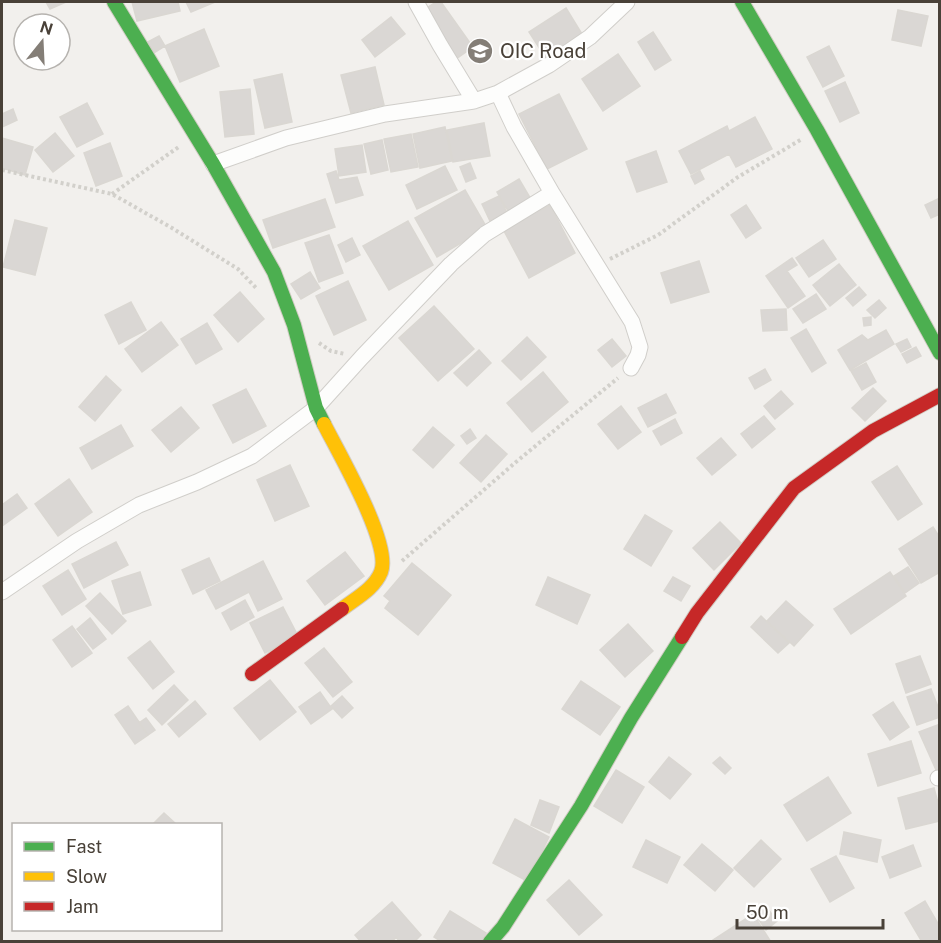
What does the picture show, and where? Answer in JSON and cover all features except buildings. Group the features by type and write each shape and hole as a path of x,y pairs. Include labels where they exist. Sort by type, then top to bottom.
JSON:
{"street":[{"path":"114,2 213,164 273,272 294,325 316,408 372,519 382,550 381,570 372,587 252,674"},
{"path":"416,2 474,101"},
{"path":"213,164 286,138 385,114 474,101 498,93 590,37 627,2"},
{"path":"742,2 817,130 939,353"},
{"path":"498,93 514,127 552,193 632,322 640,346 631,368"},
{"path":"2,592 76,541 139,505 198,482 252,456 316,408 451,264 485,234 552,193"},
{"path":"490,942 503,927 581,806 630,718 697,613 794,488 873,431 939,395"}],"path":[{"path":"596,266 658,235 738,177 817,130"},
{"path":"112,194 195,135"},
{"path":"2,170 112,194 238,269 262,293"},
{"path":"294,325 331,351 362,357"},
{"path":"399,564 516,462 631,368"}],"traffic: fast":[{"path":"114,2 213,164 274,272 294,325 316,408 324,424"},
{"path":"742,2 817,130 940,353"},
{"path":"490,942 503,927 581,806 631,718 682,637"}],"traffic: slow":[{"path":"324,424 362,498 379,541 382,559 378,578 364,593 342,609"}],"traffic: jam":[{"path":"682,637 697,613 794,488 873,431 940,395"},
{"path":"252,674 342,609"}],"place":[{"name":"OIC Road","path":"480,51"}]}
